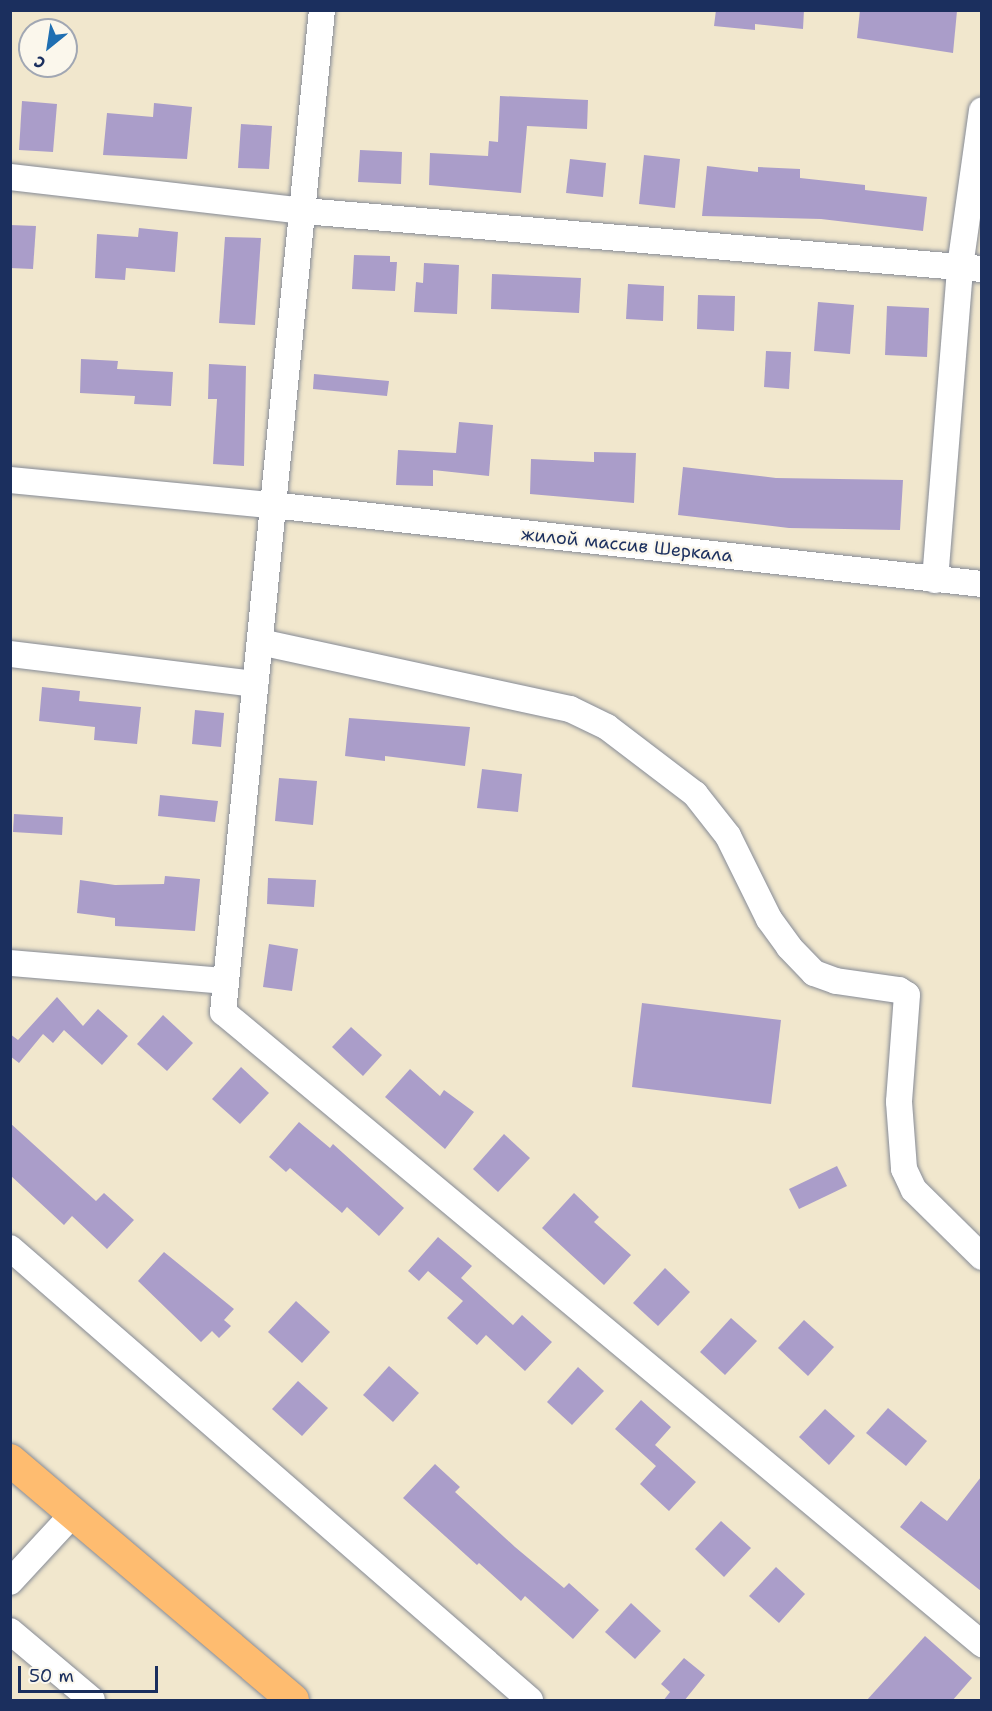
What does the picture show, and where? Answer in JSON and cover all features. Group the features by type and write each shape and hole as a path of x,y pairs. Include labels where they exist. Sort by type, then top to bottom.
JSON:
{"main road":[{"path":"10,1460 293,1701"}],"street":[{"path":"322,10 304,211 272,505 222,1012 981,1644"},
{"path":"935,580 971,268 981,111"},
{"path":"10,177 304,211 971,268"},
{"name":"жилой массив Шеркала","path":"10,480 272,505 981,584"},
{"path":"260,642 570,709 607,727 695,794 728,836 769,919 789,948 814,973 836,981 899,990 907,995 899,1102 904,1169 914,1190 981,1257"},
{"path":"10,654 255,684"},
{"path":"10,963 225,981"},
{"path":"10,1248 530,1701"},
{"path":"10,1582 73,1514"},
{"path":"10,1631 92,1701"}],"building":[{"path":"716,10 804,10 803,29 755,24 755,30 714,26"},
{"path":"860,10 957,11 953,53 857,38"},
{"path":"500,96 588,100 587,129 527,126 521,193 429,185 430,153 488,156 489,141 498,142"},
{"path":"22,101 57,104 53,152 19,150"},
{"path":"154,103 192,107 187,159 103,155 107,113 153,117"},
{"path":"241,124 272,126 269,169 238,168"},
{"path":"360,150 402,152 401,184 358,182"},
{"path":"644,155 680,159 675,208 639,204"},
{"path":"570,159 606,163 603,197 566,193"},
{"path":"707,166 758,172 758,167 800,169 800,178 865,185 865,190 927,197 923,231 821,219 702,216"},
{"path":"10,225 36,226 33,269 10,268"},
{"path":"139,228 178,232 175,272 126,268 125,280 95,278 97,234 138,237"},
{"path":"225,237 261,238 255,325 219,323"},
{"path":"354,255 390,256 390,262 397,262 395,291 352,289"},
{"path":"424,263 459,265 457,314 414,312 416,282 423,283"},
{"path":"492,274 581,278 579,313 491,309"},
{"path":"628,284 664,286 663,321 626,319"},
{"path":"698,295 735,296 734,331 697,329"},
{"path":"818,302 854,305 850,354 814,351"},
{"path":"887,306 929,308 927,357 885,355"},
{"path":"766,351 791,352 789,389 764,387"},
{"path":"81,359 118,361 117,369 173,372 171,406 134,404 135,396 80,393"},
{"path":"209,364 246,366 244,466 213,464 217,399 208,399"},
{"path":"314,374 389,381 387,396 313,389"},
{"path":"459,422 493,425 489,476 433,470 433,486 396,485 398,450 456,453"},
{"path":"594,452 636,453 634,503 530,494 531,459 594,462"},
{"path":"683,467 776,478 903,480 900,530 789,528 678,515"},
{"path":"42,687 80,691 79,701 141,707 137,744 94,740 95,727 39,721"},
{"path":"195,710 224,713 221,747 192,744"},
{"path":"349,718 470,727 465,766 385,756 385,761 345,756"},
{"path":"482,769 522,774 518,812 477,808"},
{"path":"279,778 317,781 313,825 275,821"},
{"path":"160,795 218,801 215,822 158,816"},
{"path":"14,814 63,817 62,835 13,832"},
{"path":"165,876 200,879 195,931 115,926 115,918 77,913 80,880 115,885 164,884"},
{"path":"268,878 316,880 314,907 267,904"},
{"path":"269,944 298,949 292,991 263,987"},
{"path":"57,997 83,1026 98,1009 128,1036 102,1065 64,1030 53,1043 43,1034 19,1063 10,1056 10,1034 18,1040"},
{"path":"642,1003 781,1020 771,1104 632,1087"},
{"path":"163,1015 193,1043 167,1071 137,1044"},
{"path":"351,1027 382,1055 363,1076 332,1047"},
{"path":"241,1067 269,1093 240,1124 212,1099"},
{"path":"410,1069 440,1096 444,1090 474,1112 445,1149 385,1097"},
{"path":"299,1122 330,1148 333,1144 404,1208 379,1236 347,1207 342,1213 290,1168 286,1172 269,1157"},
{"path":"10,1123 96,1201 104,1193 134,1220 107,1249 72,1216 64,1225 10,1175"},
{"path":"504,1134 530,1158 498,1192 473,1169"},
{"path":"837,1166 847,1186 799,1209 789,1189"},
{"path":"574,1193 599,1217 594,1222 631,1255 604,1285 542,1228"},
{"path":"438,1237 472,1266 461,1278 513,1325 522,1315 552,1342 525,1371 486,1335 477,1345 447,1318 463,1301 428,1271 419,1281 408,1271"},
{"path":"164,1252 234,1309 224,1320 231,1326 219,1338 212,1331 201,1342 138,1281"},
{"path":"665,1268 690,1292 658,1326 633,1303"},
{"path":"296,1301 330,1332 302,1363 268,1332"},
{"path":"731,1318 757,1341 725,1375 700,1352"},
{"path":"804,1320 834,1347 808,1376 778,1348"},
{"path":"389,1366 419,1393 393,1422 363,1395"},
{"path":"578,1367 604,1391 572,1425 547,1402"},
{"path":"298,1381 328,1408 302,1436 272,1409"},
{"path":"641,1400 671,1427 655,1445 696,1482 669,1511 640,1484 656,1466 615,1429"},
{"path":"888,1408 927,1441 906,1466 866,1433"},
{"path":"825,1409 855,1436 829,1465 799,1437"},
{"path":"435,1464 460,1487 455,1492 515,1547 564,1588 569,1583 599,1610 573,1639 525,1596 521,1601 479,1563 477,1565 403,1498"},
{"path":"981,1477 981,1591 900,1527 921,1501 947,1521"},
{"path":"721,1521 751,1548 724,1577 695,1549"},
{"path":"776,1567 805,1594 779,1623 749,1596"},
{"path":"631,1603 661,1631 635,1659 605,1632"},
{"path":"925,1636 972,1678 952,1701 866,1701"},
{"path":"684,1658 705,1675 684,1701 663,1701 670,1692 661,1684"}]}
